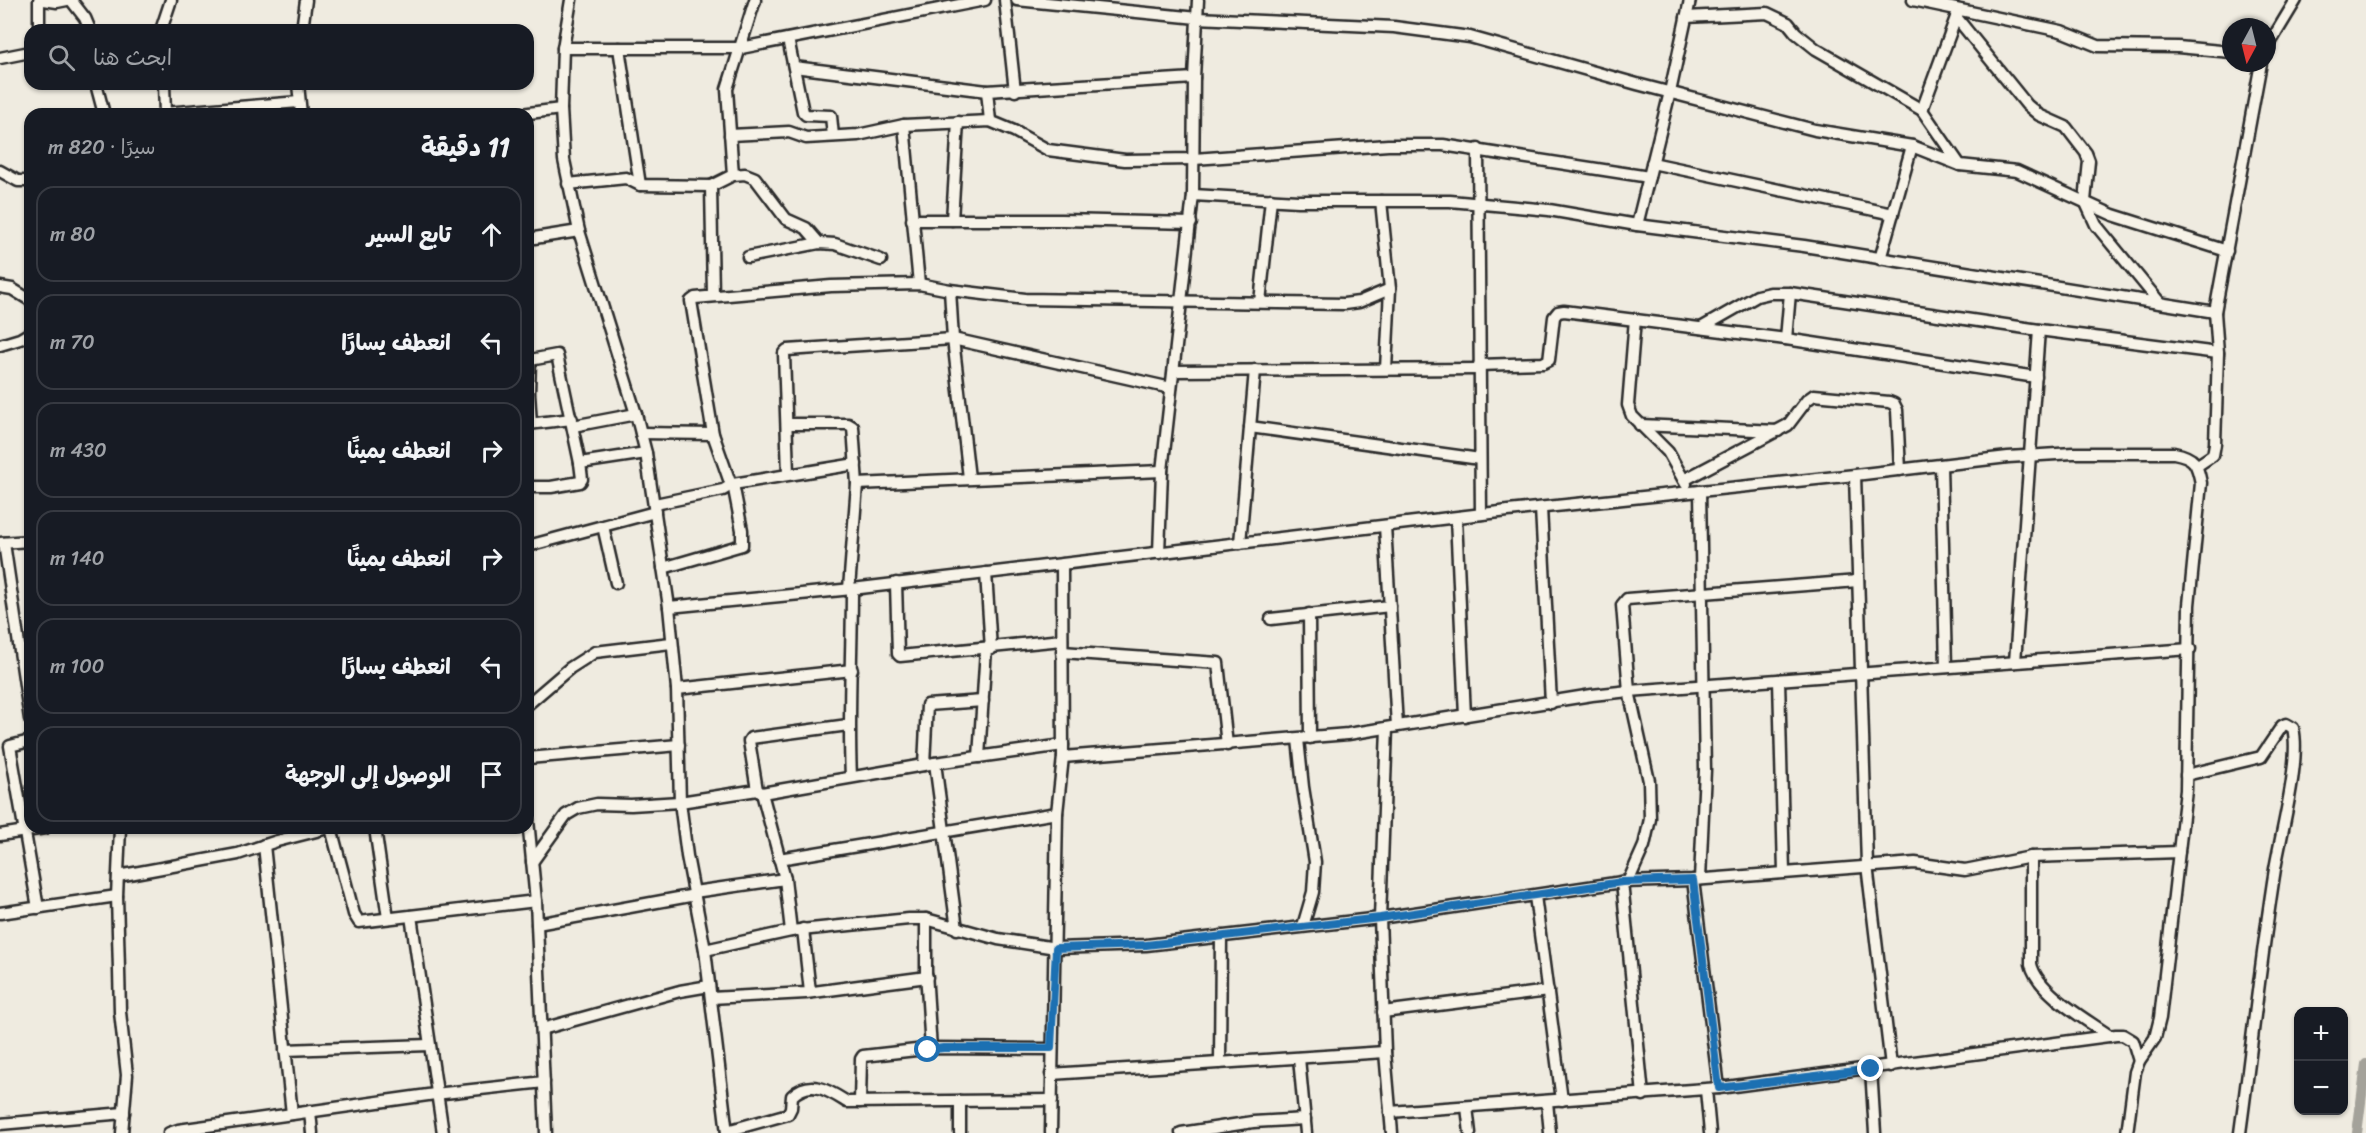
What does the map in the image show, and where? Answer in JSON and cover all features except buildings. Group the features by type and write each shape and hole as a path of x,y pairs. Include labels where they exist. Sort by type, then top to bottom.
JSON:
{"street":[{"path":"39,0 39,24"},
{"path":"44,0 57,2 69,0 88,24"},
{"path":"163,24 171,0"},
{"path":"303,24 306,0"},
{"path":"572,0 563,48 561,109 568,184 579,231 646,453 669,607 677,689 680,802 705,950 727,1132 788,1114 792,1096 807,1087 821,1087 847,1102 1052,1100"},
{"path":"733,175 727,89 755,0"},
{"path":"563,48 741,48 935,5 984,0"},
{"path":"1005,0 1015,91"},
{"path":"1017,0 1197,18 1394,27 1470,37 1815,130 1912,146 1960,165 2018,171 2113,215 2227,251"},
{"path":"1159,553 1162,471 1193,195 1194,78 1198,0"},
{"path":"1637,225 1690,0"},
{"path":"1913,0 1957,13 2061,31 2098,46 2178,47 2222,51"},
{"path":"2276,33 2296,0"},
{"path":"1686,17 1767,13 1778,16 1811,46 1922,110 1960,165"},
{"path":"1922,110 1957,13"},
{"path":"1957,13 2027,105 2039,115 2066,127 2086,153 2089,161 2085,201 2102,234 2160,303"},
{"path":"788,39 803,112 806,115 831,116 833,136"},
{"path":"619,48 640,185"},
{"path":"0,58 24,53"},
{"path":"794,67 987,91 1194,78"},
{"path":"2198,465 2213,455 2215,444 2218,353 2216,312 2259,72"},
{"path":"98,90 102,108"},
{"path":"164,90 165,108"},
{"path":"298,90 300,108"},
{"path":"987,91 990,121"},
{"path":"243,108 299,102"},
{"path":"534,112 561,109"},
{"path":"730,135 789,132 806,138 858,135 904,125 990,121 1052,151 1125,160 1194,159 1388,145 1443,146 1478,149 1649,177"},
{"path":"952,220 958,122"},
{"path":"904,125 919,284"},
{"path":"1880,258 1912,146"},
{"path":"1478,149 1481,514"},
{"path":"1652,163 1893,214"},
{"path":"0,171 18,181 24,181"},
{"path":"568,184 626,178 640,185 711,186 733,175 745,174 755,178 786,219 809,230 819,243"},
{"path":"711,186 713,295"},
{"path":"1193,195 1271,200 1450,201 1549,210 1637,225 1880,258 2216,312"},
{"path":"1260,302 1271,200"},
{"path":"1381,201 1390,289 1386,369"},
{"path":"912,220 1191,223"},
{"path":"534,238 579,231"},
{"path":"748,257 819,243 835,244 881,260"},
{"path":"663,568 742,546 742,530 732,485 713,434 691,302 695,298 831,286 919,284 1025,299 1352,304 1390,289"},
{"path":"0,287 12,289 24,296"},
{"path":"950,290 953,339 969,478"},
{"path":"1701,328 1757,296 1770,293 1790,293 2039,330 2218,353"},
{"path":"1786,339 1790,293"},
{"path":"1174,371 1479,367 1543,363 1549,360 1554,317 1558,312 1564,311 1786,339 2036,377"},
{"path":"1635,320 1628,396 1632,416 1668,452 1684,480 1695,492 1705,685 1705,770 1696,879 1719,1088"},
{"path":"2015,662 2039,330"},
{"path":"0,345 24,337"},
{"path":"788,474 785,351 953,339 1171,388"},
{"path":"534,358 558,356 582,475 580,482 551,487 534,487"},
{"path":"1240,543 1256,370"},
{"path":"1684,480 1778,431 1795,419 1810,396 1894,404 1897,410 1900,470"},
{"path":"534,424 572,422 636,414"},
{"path":"787,424 852,425 857,484 850,589 851,777"},
{"path":"1640,425 1778,431"},
{"path":"1250,427 1480,459"},
{"path":"641,433 713,434"},
{"path":"580,463 646,453"},
{"path":"669,607 850,589 1481,514 1855,476 2031,455 2174,453 2188,456 2198,465 2201,483 2189,605 2186,775 2160,1018 2155,1038 2139,1062 2132,1086 2127,1133"},
{"path":"534,544 603,526 655,508 723,490 732,485 856,464"},
{"path":"1941,465 1946,667"},
{"path":"857,484 1162,471"},
{"path":"1855,476 1867,865 1891,1066"},
{"path":"1541,508 1551,703"},
{"path":"1456,518 1465,716"},
{"path":"603,526 616,583"},
{"path":"1386,526 1392,727 1380,918 1385,1052 1392,1133"},
{"path":"24,541 2,543 24,681"},
{"path":"1051,1133 1057,813 1063,757 1062,564"},
{"path":"979,757 982,701 989,649 986,573"},
{"path":"1643,1095 1625,882 1644,846 1650,819 1649,781 1629,691 1622,605 1627,599 1858,581"},
{"path":"896,583 899,656 1062,646 1218,663 1227,745"},
{"path":"1271,619 1390,606"},
{"path":"1303,926 1314,892 1315,862 1300,766 1304,739 1309,614"},
{"path":"534,699 570,668 595,652 671,643"},
{"path":"1063,757 1304,739 1629,691 2190,649"},
{"path":"677,689 852,670"},
{"path":"1779,680 1784,872"},
{"path":"957,929 945,830 930,764 927,705 982,701"},
{"path":"2186,775 2254,760 2266,752 2282,726 2286,724 2293,728 2295,740 2293,766 2275,870 2240,1133"},
{"path":"791,931 786,879 759,791 749,741 751,738 849,725"},
{"path":"24,742 10,746 24,826"},
{"path":"534,757 679,745"},
{"path":"532,862 566,815 578,808 597,804 632,805 680,802 1063,745"},
{"path":"779,859 1057,813"},
{"path":"0,835 24,832"},
{"path":"25,834 38,908"},
{"path":"120,834 117,896 120,1012 127,1067 122,1133"},
{"path":"118,876 218,858 306,834"},
{"path":"331,834 356,919 359,922 536,901"},
{"path":"376,834 388,918"},
{"path":"529,834 536,901 546,1133"},
{"path":"264,845 292,1114"},
{"path":"705,950 803,929 909,919 926,919 998,939 1056,948 1146,945 1380,918 1625,882 1915,863 1965,870 2031,857 2179,852"},
{"path":"2031,857 2031,964 2033,974 2071,1009 2110,1036"},
{"path":"537,924 786,879"},
{"path":"0,913 117,896"},
{"path":"1535,896 1562,1100"},
{"path":"411,916 442,1133"},
{"path":"926,919 931,1049"},
{"path":"803,929 810,992"},
{"path":"1220,1063 1221,936"},
{"path":"711,998 810,992 927,977"},
{"path":"542,1029 680,991 709,986"},
{"path":"1383,1012 1548,991"},
{"path":"1390,1112 1706,1090 2123,1035 2133,1041 2139,1062"},
{"path":"285,1050 429,1045"},
{"path":"860,1102 861,1059 863,1056 931,1049 1051,1048"},
{"path":"1051,1074 1385,1052"},
{"path":"1299,1058 1306,1133"},
{"path":"1871,1069 1875,1133"},
{"path":"169,1133 216,1129 310,1111 435,1094 544,1082"},
{"path":"1706,1090 1710,1133"},
{"path":"960,1101 960,1133"},
{"path":"1547,1102 1550,1133"},
{"path":"1467,1107 1470,1133"},
{"path":"310,1111 312,1133"},
{"path":"0,1124 124,1113"},
{"path":"1181,1133 1252,1122 1305,1119"}],"waterway":[{"path":"2357,1133 2366,1064"}],"route":[{"path":"928,1050 934,1048 1051,1048 1056,948 1146,945 1380,918 1622,882 1693,880 1719,1088 1871,1069"}]}
